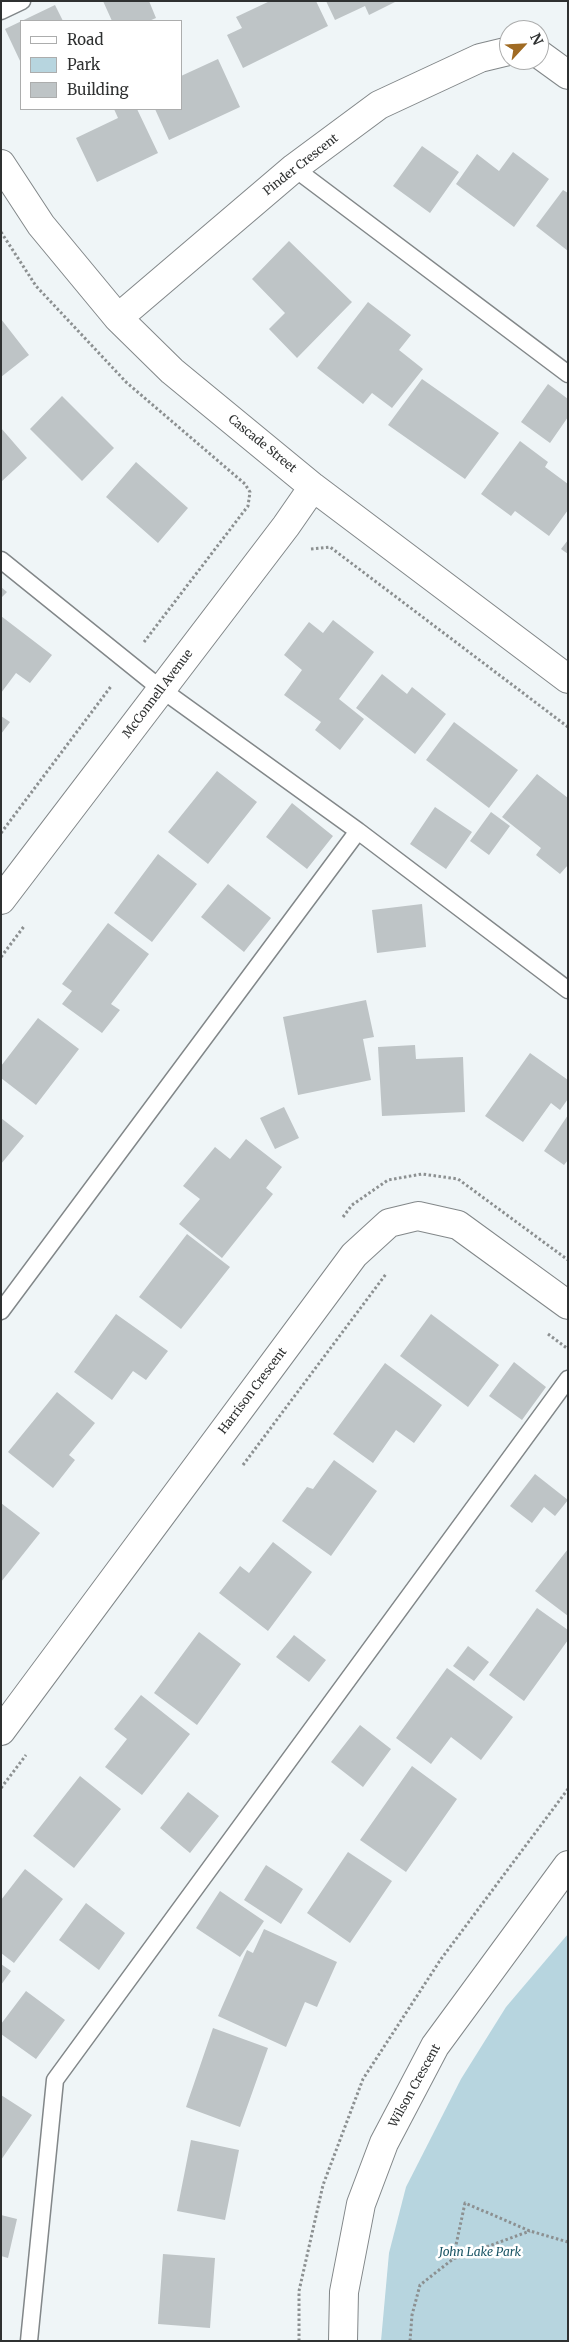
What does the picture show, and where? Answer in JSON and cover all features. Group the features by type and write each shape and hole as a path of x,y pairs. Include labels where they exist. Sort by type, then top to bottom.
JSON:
{"street":[{"name":"Pinder Crescent","path":"118,318 294,168 379,105 480,58 499,53"},
{"path":"549,61 568,75"},
{"name":"Cascade Street","path":"1,164 41,225 118,318 172,371 313,487 568,679"},
{"name":"McConnell Avenue","path":"1,900 286,526 313,487"},
{"name":"Harrison Crescent","path":"1,1731 354,1255 389,1223 418,1216 458,1225 568,1305"},
{"name":"Wilson Crescent","path":"343,2341 344,2292 361,2204 384,2143 435,2046 568,1865"}],"lane":[{"path":"1,11 22,1"},
{"path":"294,168 568,374"},
{"path":"1,560 161,689 358,831 568,990"},
{"path":"1,1311 358,831"},
{"path":"29,2341 55,2080 568,1379"}],"path":[{"path":"1,232 36,286 126,382 245,484 250,492 248,506 1,833"},
{"path":"305,554 310,549 330,547 568,727"},
{"path":"1,957 30,918"},
{"path":"239,1470 388,1271"},
{"path":"545,1332 568,1349"},
{"path":"1,1788 31,1749"},
{"path":"453,2259 465,2203 530,2231 568,2242"},
{"path":"410,2341 412,2315 420,2285 453,2259 530,2231"}],"green space":[{"name":"John Lake Park","path":"568,1934 568,2341 381,2341 389,2253 406,2187 461,2079 506,2007"}],"building":[{"path":"103,1 149,1 156,18 151,20 112,20"},
{"path":"270,1 316,1 328,26 243,68 227,35 242,28 236,17"},
{"path":"326,1 397,1 369,15 365,6 335,20"},
{"path":"55,5 62,20 24,20"},
{"path":"20,22 20,61 5,29"},
{"path":"218,59 240,107 169,140 155,110 182,110 182,76"},
{"path":"114,110 137,110 158,153 97,182 76,138 118,118"},
{"path":"422,146 459,172 430,213 393,186"},
{"path":"513,152 549,179 514,227 456,184 477,154 499,171"},
{"path":"563,190 568,193 568,251 536,226"},
{"path":"289,241 352,302 297,358 269,329 285,313 252,279"},
{"path":"368,302 411,335 399,350 423,369 392,408 372,393 363,404 317,368"},
{"path":"1,319 29,355 1,377"},
{"path":"422,379 499,433 465,479 388,425"},
{"path":"548,384 568,399 568,417 550,443 521,422"},
{"path":"62,396 114,448 82,481 30,429"},
{"path":"1,428 27,458 1,482"},
{"path":"520,441 548,462 545,467 568,484 568,510 549,536 515,511 511,516 481,494"},
{"path":"136,462 188,508 158,543 106,497"},
{"path":"568,540 568,554 561,549"},
{"path":"1,587 7,592 1,598"},
{"path":"1,616 52,655 30,683 16,673 1,693"},
{"path":"333,620 374,652 339,699 364,719 340,750 315,730 321,722 284,695 302,670 284,655 309,622 323,633"},
{"path":"382,674 407,694 412,687 446,714 415,754 356,708"},
{"path":"1,716 10,722 1,734"},
{"path":"454,722 518,770 489,808 426,760"},
{"path":"217,771 257,802 208,864 168,832"},
{"path":"537,774 568,798 568,865 560,874 536,855 541,848 502,817"},
{"path":"292,803 333,836 307,869 266,837"},
{"path":"435,807 472,832 446,869 410,844"},
{"path":"491,812 510,826 489,855 470,841"},
{"path":"158,854 197,884 152,942 114,913"},
{"path":"228,884 271,918 244,952 201,917"},
{"path":"422,904 426,947 377,953 372,910"},
{"path":"108,923 149,954 111,1004 120,1010 102,1033 62,1004 72,991 62,984"},
{"path":"366,1000 374,1037 363,1039 371,1080 298,1095 283,1017"},
{"path":"38,1018 79,1049 36,1105 1,1078 1,1066"},
{"path":"415,1045 416,1059 463,1057 465,1112 382,1116 378,1047"},
{"path":"530,1053 568,1080 568,1099 560,1110 551,1103 523,1142 485,1116"},
{"path":"284,1107 299,1138 275,1149 260,1118"},
{"path":"568,1115 568,1160 564,1165 544,1151"},
{"path":"1,1118 24,1136 1,1164"},
{"path":"246,1139 282,1167 266,1188 273,1194 222,1258 179,1224 200,1199 183,1186 215,1147 230,1159"},
{"path":"187,1234 230,1267 181,1329 139,1297"},
{"path":"116,1314 168,1351 146,1380 133,1371 112,1400 74,1372"},
{"path":"431,1314 499,1365 468,1407 400,1356"},
{"path":"514,1362 546,1387 522,1420 489,1396"},
{"path":"385,1363 442,1405 414,1443 396,1430 373,1463 333,1434"},
{"path":"57,1392 95,1423 69,1455 75,1460 53,1488 8,1452"},
{"path":"334,1460 377,1491 331,1556 282,1521 307,1487 313,1489"},
{"path":"535,1474 568,1500 555,1516 544,1507 532,1523 510,1506"},
{"path":"1,1503 40,1533 1,1582"},
{"path":"273,1542 312,1572 268,1631 219,1593 240,1566 249,1573"},
{"path":"568,1549 568,1616 535,1591"},
{"path":"537,1608 568,1630 568,1640 524,1701 489,1675"},
{"path":"199,1632 241,1664 197,1725 154,1693"},
{"path":"294,1635 326,1660 309,1682 276,1657"},
{"path":"468,1646 489,1662 474,1681 453,1666"},
{"path":"447,1668 513,1717 481,1760 451,1737 431,1764 396,1738"},
{"path":"141,1695 190,1734 142,1795 105,1767 127,1739 114,1729"},
{"path":"360,1725 391,1749 363,1787 331,1762"},
{"path":"412,1766 457,1799 406,1872 360,1840"},
{"path":"80,1776 121,1809 74,1868 33,1836"},
{"path":"188,1792 219,1816 190,1853 160,1828"},
{"path":"348,1852 392,1881 350,1943 307,1913"},
{"path":"266,1865 303,1889 281,1924 244,1900"},
{"path":"25,1869 63,1899 14,1963 1,1953 1,1900"},
{"path":"220,1891 264,1921 240,1957 196,1928"},
{"path":"86,1903 125,1933 99,1970 59,1940"},
{"path":"264,1929 337,1962 317,2007 305,2002 286,2047 218,2016 247,1950 253,1953"},
{"path":"1,1964 11,1971 1,1985"},
{"path":"26,1991 65,2020 36,2059 1,2034 1,2024"},
{"path":"213,2028 268,2048 240,2127 186,2107"},
{"path":"1,2095 32,2115 1,2160"},
{"path":"191,2140 239,2150 225,2220 177,2211"},
{"path":"1,2215 17,2219 8,2258 1,2256"},
{"path":"163,2254 215,2258 210,2328 158,2324"}]}
